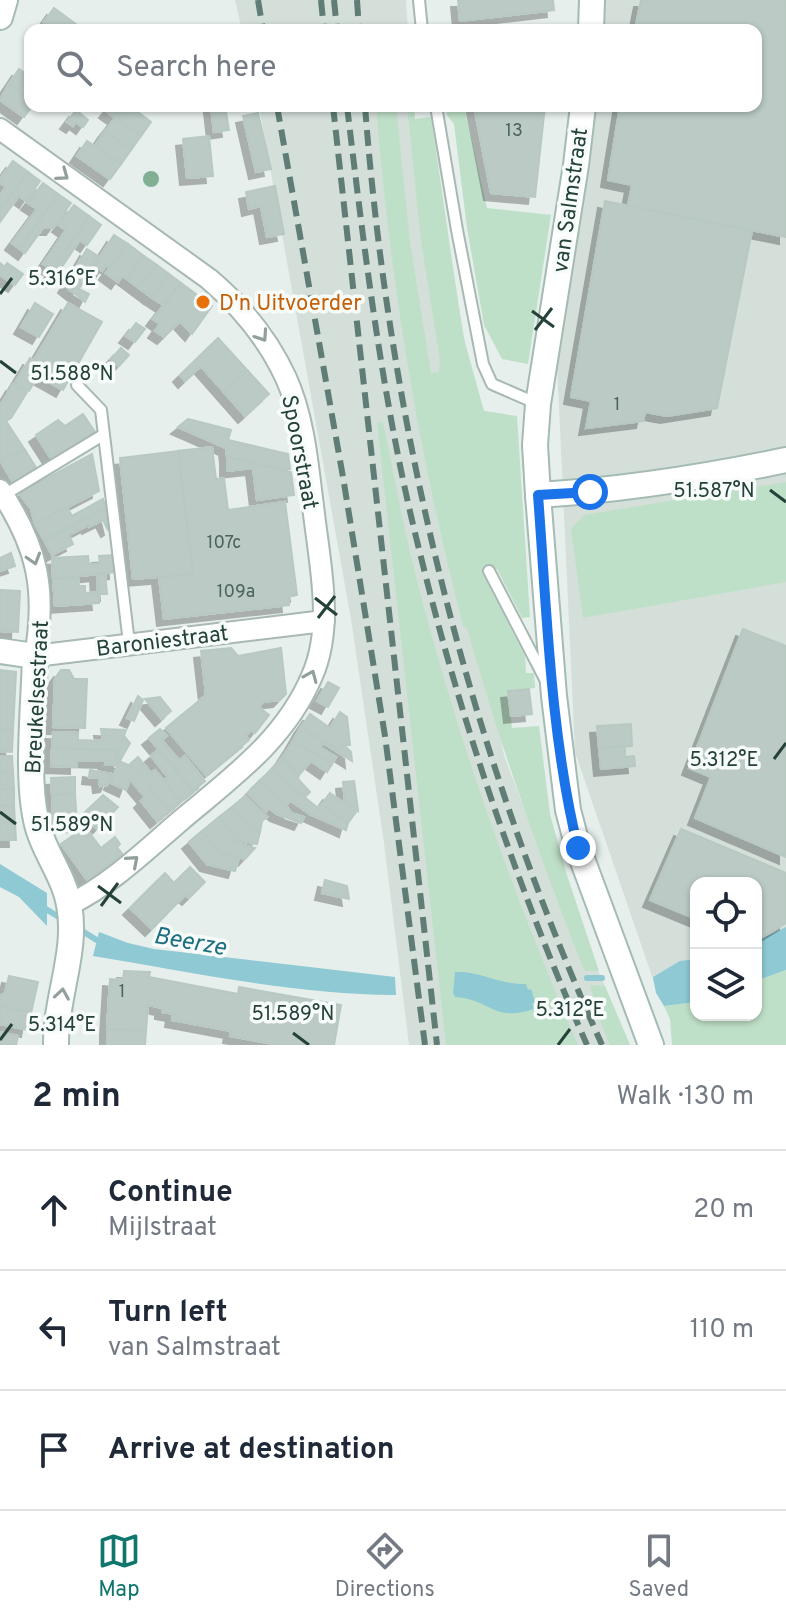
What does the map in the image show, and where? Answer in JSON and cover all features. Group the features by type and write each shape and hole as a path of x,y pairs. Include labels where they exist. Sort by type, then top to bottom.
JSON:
{"street":[{"path":"0,17 5,0"},
{"path":"591,24 592,0"},
{"name":"van Salmstraat","path":"582,112 538,404 535,445 538,495 554,696 568,810 578,848 651,1045"},
{"name":"Spoorstraat","path":"0,129 209,279 239,306 261,334 287,380 296,406 307,460 323,591 324,621 319,657 306,690 277,734 226,785 99,890 70,909"},
{"path":"538,495 606,489 786,460"},
{"name":"Breukelsestraat","path":"2,493 26,535 40,581 41,625 35,656 32,795 36,822 70,909"},
{"name":"Baroniestraat","path":"0,651 35,656 324,621"},
{"path":"56,1045 70,942 70,909"}],"lane":[{"path":"419,0 421,24"},
{"path":"437,112 483,364 492,384 538,404"},
{"path":"77,385 101,410 129,643"},
{"path":"2,493 103,435"},
{"path":"489,571 554,696"}],"shaded area":[{"path":"235,0 406,0 408,24 241,24"},
{"path":"605,0 786,0 786,936 762,954 762,877 690,877 690,977 655,985 575,752 557,363 590,112 762,112 762,24 602,24"},
{"path":"260,112 414,112 415,119 431,117 469,366 484,411 505,414 497,569 469,576 504,755 581,962 592,956 630,1045 409,1045 384,843 351,619"}],"green space":[{"path":"377,112 397,112 410,242 431,373 439,372 408,112 414,112 415,119 431,117 463,335 484,411 517,416 530,617 522,618 497,569 482,573 525,656 526,673 534,673 535,688 508,691 512,728 539,726 550,814 599,971 585,971 581,963 520,797 467,628 463,626 433,497 408,368"},
{"path":"447,112 465,112 487,208 551,215 528,364 502,359 484,325 467,228 454,124"},
{"path":"383,422 410,552 463,740 528,924 578,1045 446,1045 377,423"},
{"path":"786,482 786,582 583,618 571,529 584,515"},
{"path":"786,970 786,1045 672,1045 670,1019 664,1006 690,1003 690,1021 762,1021 762,979"},
{"path":"590,985 605,986 630,1045 610,1045"}],"water":[{"path":"0,864 47,893 47,926 19,897 0,887"},
{"path":"786,927 786,970 762,979 762,949 762,938"},
{"path":"99,932 154,949 395,977 396,995 282,987 93,956"},
{"path":"690,960 690,1003 664,1006 656,993 653,977 680,961"},
{"path":"455,972 526,984 528,990 531,989 534,1009 521,1013 501,1012 455,997"}],"building":[{"path":"458,0 553,0 554,10 460,21"},
{"path":"641,0 786,0 786,237 628,206 632,185 608,180 619,112 762,112 762,24 636,24"},
{"path":"54,8 76,24 47,24 44,22"},
{"path":"19,69 24,73 24,94 9,84"},
{"path":"9,84 24,94 24,112 28,112 24,117 0,100"},
{"path":"74,112 88,120 83,127 76,122 73,126 67,122"},
{"path":"107,112 138,112 151,122 141,136"},
{"path":"212,112 226,112 229,130 214,132"},
{"path":"475,112 544,112 535,197 491,193"},
{"path":"258,113 271,169 256,172 243,116"},
{"path":"116,117 141,136 131,150 105,131"},
{"path":"105,131 131,150 121,164 95,146"},
{"path":"209,136 213,176 187,178 183,139"},
{"path":"87,141 121,164 110,179 77,156"},
{"path":"13,161 28,172 0,211 0,195 6,187 0,179"},
{"path":"28,172 40,181 26,201 19,196 0,222 0,211"},
{"path":"43,183 58,194 20,249 12,243 37,209 28,203"},
{"path":"275,186 284,234 267,237 261,206 249,209 246,192"},
{"path":"58,194 71,203 53,228 43,228 25,253 20,249"},
{"path":"605,201 752,231 717,408 667,416 645,412 643,421 586,428 591,401 571,397"},
{"path":"74,205 89,216 49,277 52,269 43,264 66,230 59,225"},
{"path":"89,216 101,225 87,245 80,240 53,280 49,277"},
{"path":"114,235 128,244 106,273 110,267 106,265 102,271 94,266"},
{"path":"128,244 144,256 127,279 122,276 118,282 106,273"},
{"path":"87,249 98,256 79,289 89,294 85,302 65,286"},
{"path":"144,256 157,265 139,288 127,279"},
{"path":"0,263 5,267 7,263 23,274 15,285 0,275"},
{"path":"157,265 169,274 151,297 139,288"},
{"path":"169,274 181,283 163,305 151,297"},
{"path":"181,283 212,306 192,334 180,321 164,337 155,331 160,324 153,319"},
{"path":"35,303 53,314 39,337 21,327"},
{"path":"68,303 102,322 63,390 38,376 29,391 15,383 30,358 34,360"},
{"path":"136,323 145,329 135,342 126,336"},
{"path":"218,338 248,371 224,392 201,366 185,381 180,375"},
{"path":"121,348 129,355 119,366 111,359"},
{"path":"248,371 269,394 245,416 224,392"},
{"path":"13,384 27,392 6,421 25,450 0,460 0,406"},
{"path":"83,414 95,432 52,460 36,435 58,420 65,426"},
{"path":"188,419 231,430 228,440 288,454 290,469 282,470 227,457 226,448 178,427"},
{"path":"212,447 216,479 224,478 228,510 285,502 297,595 288,597 289,605 164,619 159,577 193,574 178,451"},
{"path":"25,450 37,469 14,484 0,460"},
{"path":"178,451 193,574 133,579 120,458"},
{"path":"92,454 99,491 35,524 31,509 19,493"},
{"path":"227,457 291,472 294,495 257,500 253,468 227,471"},
{"path":"103,499 106,508 44,540 35,524 67,507 72,516"},
{"path":"106,508 111,528 108,530 103,520 88,525 69,535 73,544 52,555 44,540"},
{"path":"11,553 15,566 0,571 0,558"},
{"path":"115,555 116,572 53,579 52,558 88,556 89,564 100,564 99,556"},
{"path":"97,573 105,573 107,594 98,594 99,603 55,606 53,579 78,578 79,586 85,586 85,593 98,592"},
{"path":"0,590 20,591 18,632 0,631"},
{"path":"743,629 786,646 786,857 695,818 711,777 689,768"},
{"path":"231,648 238,656 281,648 286,694 280,700 263,702 259,707 269,715 255,733 251,730 245,736 249,740 206,775 166,728 206,695 201,651"},
{"path":"0,670 16,672 13,730 0,730"},
{"path":"61,670 69,670 74,679 87,679 85,728 53,727 55,678"},
{"path":"328,682 339,688 328,707 317,701"},
{"path":"529,689 532,714 511,716 508,691"},
{"path":"138,696 143,700 134,721 127,718"},
{"path":"160,697 171,711 162,719 145,699"},
{"path":"340,712 347,717 350,745 344,745 340,751 301,727 310,714 330,728"},
{"path":"631,724 632,746 599,748 597,726"},
{"path":"301,727 340,751 344,745 351,752 352,761 323,743 320,747 336,757 332,764 293,741"},
{"path":"101,729 126,730 119,750 52,748 53,732 78,733 78,740 103,741"},
{"path":"160,729 167,736 162,740 170,750 180,761 185,756 205,781 193,791 149,738"},
{"path":"0,730 13,730 12,752 0,751"},
{"path":"124,736 130,743 117,766 114,765"},
{"path":"293,741 332,764 327,772 311,761 299,775 282,758"},
{"path":"624,746 625,757 634,756 635,766 601,769 599,748"},
{"path":"52,748 119,750 114,765 105,765 106,761 77,760 77,767 51,766"},
{"path":"158,750 193,791 181,801 164,781 168,777 151,756"},
{"path":"0,756 12,756 13,772 0,772"},
{"path":"138,757 151,773 155,770 181,801 169,811 130,764"},
{"path":"282,758 310,792 304,798 271,770"},
{"path":"119,761 135,768 169,811 157,821 141,801 145,797 130,779 126,790 111,783"},
{"path":"90,770 112,774 107,785 100,786 99,778 89,777"},
{"path":"271,770 318,808 322,804 348,823 346,830 310,814 291,801 286,805 259,781"},
{"path":"0,772 13,772 14,789 0,789"},
{"path":"75,777 75,793 52,795 51,778"},
{"path":"259,781 291,813 304,817 301,823 269,808 266,811 248,793"},
{"path":"354,781 358,811 345,802 343,782"},
{"path":"0,789 14,789 14,805 0,806"},
{"path":"75,793 77,825 53,826 52,795"},
{"path":"330,793 356,812 348,823 322,804"},
{"path":"103,795 118,807 97,829 83,814"},
{"path":"245,796 267,817 262,821 260,832 250,829 232,807"},
{"path":"14,805 15,822 0,823 0,806"},
{"path":"232,807 250,829 260,832 257,844 238,841 219,817"},
{"path":"219,817 238,841 235,843 255,848 245,859 221,853 202,831"},
{"path":"15,822 16,840 0,840 0,823"},
{"path":"85,827 101,848 115,837 123,855 88,881 61,844"},
{"path":"681,829 786,873 786,923 762,937 762,877 690,877 690,917 650,900"},
{"path":"202,831 221,853 239,858 235,871 207,864 189,842"},
{"path":"190,867 205,882 189,898 185,895 152,929 130,908 165,873 174,883"},
{"path":"325,880 347,886 349,899 322,893"},
{"path":"124,971 150,972 149,977 238,994 239,987 341,1005 334,1045 279,1045 230,1036 231,1031 172,1020 173,1014 148,1005 146,1031 107,1029 110,979 123,980"},
{"path":"9,976 38,982 31,1013 0,1006 0,996 5,993"},
{"path":"0,1006 31,1013 28,1030 0,1024"},
{"path":"107,1029 146,1031 145,1045 107,1045"},
{"path":"0,1032 18,1036 16,1045 0,1045"}],"waterway":[{"name":"Beerze","path":"41,906 62,919"},
{"name":"Beerze","path":"79,929 103,944"},
{"name":"Beerze","path":"587,978 602,978"}],"railway":[{"path":"258,0 262,24"},
{"path":"321,0 323,24"},
{"path":"334,0 336,24"},
{"path":"357,0 359,24"},
{"path":"278,112 385,736 425,1045"},
{"path":"334,112 437,1045"},
{"path":"348,112 385,387 407,498 436,616 472,741 514,864 587,1045"},
{"path":"366,112 377,228 394,348 416,468 443,586 475,703 512,818 554,932 602,1045"}],"place":[{"name":"D'n Uitvoerder","path":"203,302"}],"route":[{"path":"578,848 568,810 559,744 538,495 590,492"}]}
